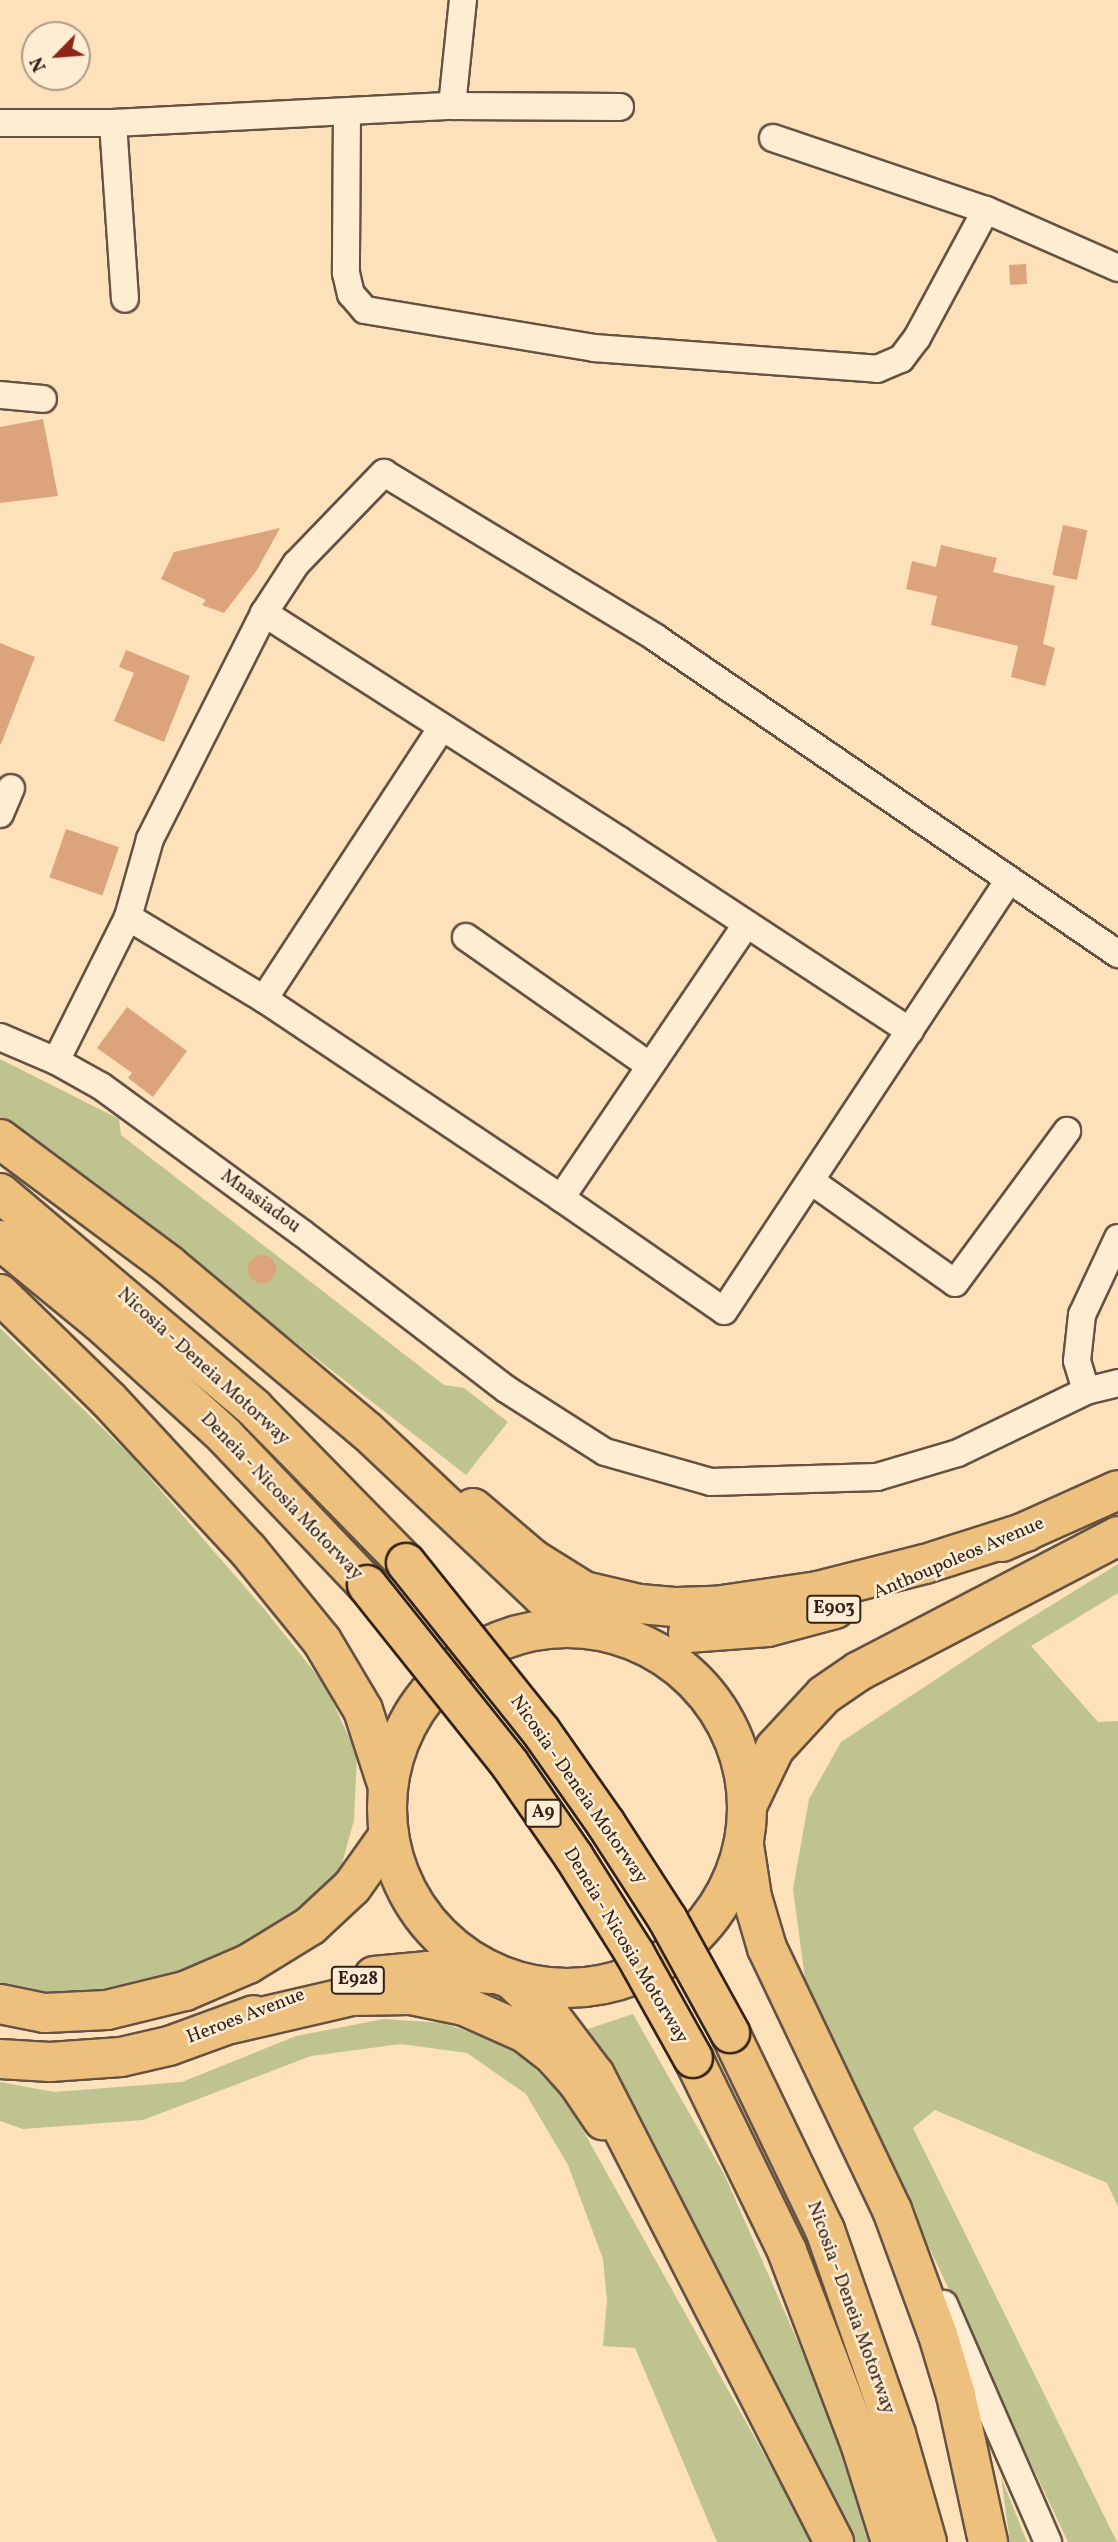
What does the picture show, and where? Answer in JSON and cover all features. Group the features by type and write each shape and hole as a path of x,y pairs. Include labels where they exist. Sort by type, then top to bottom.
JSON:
{"main road":[{"path":"0,1139 169,1265 368,1431 542,1596 589,1628"},
{"name":"Nicosia - Deneia Motorway","path":"0,1193 254,1408 406,1563 540,1730 606,1824 668,1920 730,2033 825,2230 896,2434 927,2542"},
{"name":"Deneia - Nicosia Motorway","path":"0,1240 100,1322 224,1435 367,1585 440,1673 567,1847 635,1954 693,2058 787,2251 861,2446 891,2542"},
{"path":"0,1294 108,1399 248,1550 322,1641 363,1710 388,1787"},
{"path":"368,1431 447,1486 559,1578 584,1591 640,1604 715,1606 818,1591 925,1564 1026,1532"},
{"name":"Anthoupoleos Avenue","path":"630,1638 768,1628 843,1607 1026,1532 1118,1490"},
{"path":"748,1804 775,1748 824,1695 859,1671 1118,1536"},
{"path":"834,2542 595,2075 551,2017 430,1925 403,1882 389,1835 388,1787 397,1747 415,1710 440,1679 464,1659 505,1638 548,1627 589,1628 630,1638 668,1658 701,1686 719,1712 741,1761 748,1804 744,1845 752,1897 768,1948 892,2210 938,2335 956,2395 988,2542"},
{"path":"0,2004 45,2013 107,2010 186,1991 235,1969 310,1926 352,1887 389,1835"},
{"name":"Heroes Avenue","path":"0,2059 50,2062 121,2057 169,2046 298,1997 394,1972 439,1970 501,1977 549,1988 587,1987 625,1980 663,1962 704,1927 732,1881 744,1845"},
{"path":"231,2024 352,1996 398,1995 464,2006 495,2019 525,2033 554,2056 578,2083 668,2216"}],"street":[{"path":"452,106 463,0"},
{"path":"0,123 113,123 452,106 620,107"},
{"path":"347,112 346,273 351,294 365,310 568,344 877,369 901,359 917,338 986,210"},
{"path":"113,123 125,299"},
{"path":"773,138 986,210 1118,268"},
{"path":"0,395 43,399"},
{"path":"56,1060 128,917 150,839 264,613 296,564 384,473 656,638 1118,954"},
{"path":"264,613 619,839 910,1031"},
{"path":"264,999 441,728"},
{"path":"0,814 11,788"},
{"path":"128,917 264,999 724,1311 1009,880"},
{"path":"561,1198 746,925"},
{"path":"466,937 649,1065"},
{"name":"Mnasiadou","path":"0,1037 56,1060 101,1086 302,1233 506,1389 605,1452 711,1482 877,1477 958,1453 1086,1391 1118,1383"},
{"path":"811,1181 955,1283 1067,1131"},
{"path":"1086,1391 1077,1361 1082,1315 1118,1238"},
{"path":"892,2210 941,2297 1048,2542"}],"green space":[{"path":"0,1059 119,1119 121,1135 444,1385 464,1388 508,1422 466,1475 105,1194 0,1123"},
{"path":"0,1328 131,1456 264,1609 325,1685 357,1755 354,1820 340,1871 308,1913 217,1964 127,1998 0,1988"},
{"path":"1118,1564 1118,1593 1031,1646 1098,1722 1118,1721 1118,2207 1107,2183 935,2110 913,2128 1117,2542 1068,2542 806,1986 793,1889 809,1799 841,1742 1003,1635"},
{"path":"633,2014 725,2176 837,2431 869,2542 849,2542 579,2032"},
{"path":"384,2019 444,2023 514,2048 566,2100 813,2542 717,2542 635,2348 603,2346 607,2300 603,2259 568,2165 526,2094 467,2053 401,2044 311,2056 143,2120 23,2129 0,2121 0,2082 54,2092 182,2082 296,2036"},
{"path":"1001,2477 1027,2542 1010,2542"}],"building":[{"path":"1026,264 1027,284 1010,285 1009,265"},
{"path":"43,419 58,496 0,503 0,427"},
{"path":"1063,525 1087,530 1077,580 1052,575"},
{"path":"280,528 257,570 224,613 202,605 206,600 161,579 174,552"},
{"path":"941,545 997,558 993,572 1055,586 1043,644 1055,648 1045,686 1011,677 1018,646 931,625 937,596 906,589 912,561 936,567"},
{"path":"0,643 35,657 1,744 0,744"},
{"path":"126,650 190,676 164,742 114,721 134,673 119,667"},
{"path":"66,829 119,847 102,895 49,877"},
{"path":"127,1007 187,1051 153,1097 128,1078 132,1073 97,1048"},
{"path":"262,1255 272,1259 276,1269 272,1279 262,1283 252,1279 248,1269 252,1259"}]}
